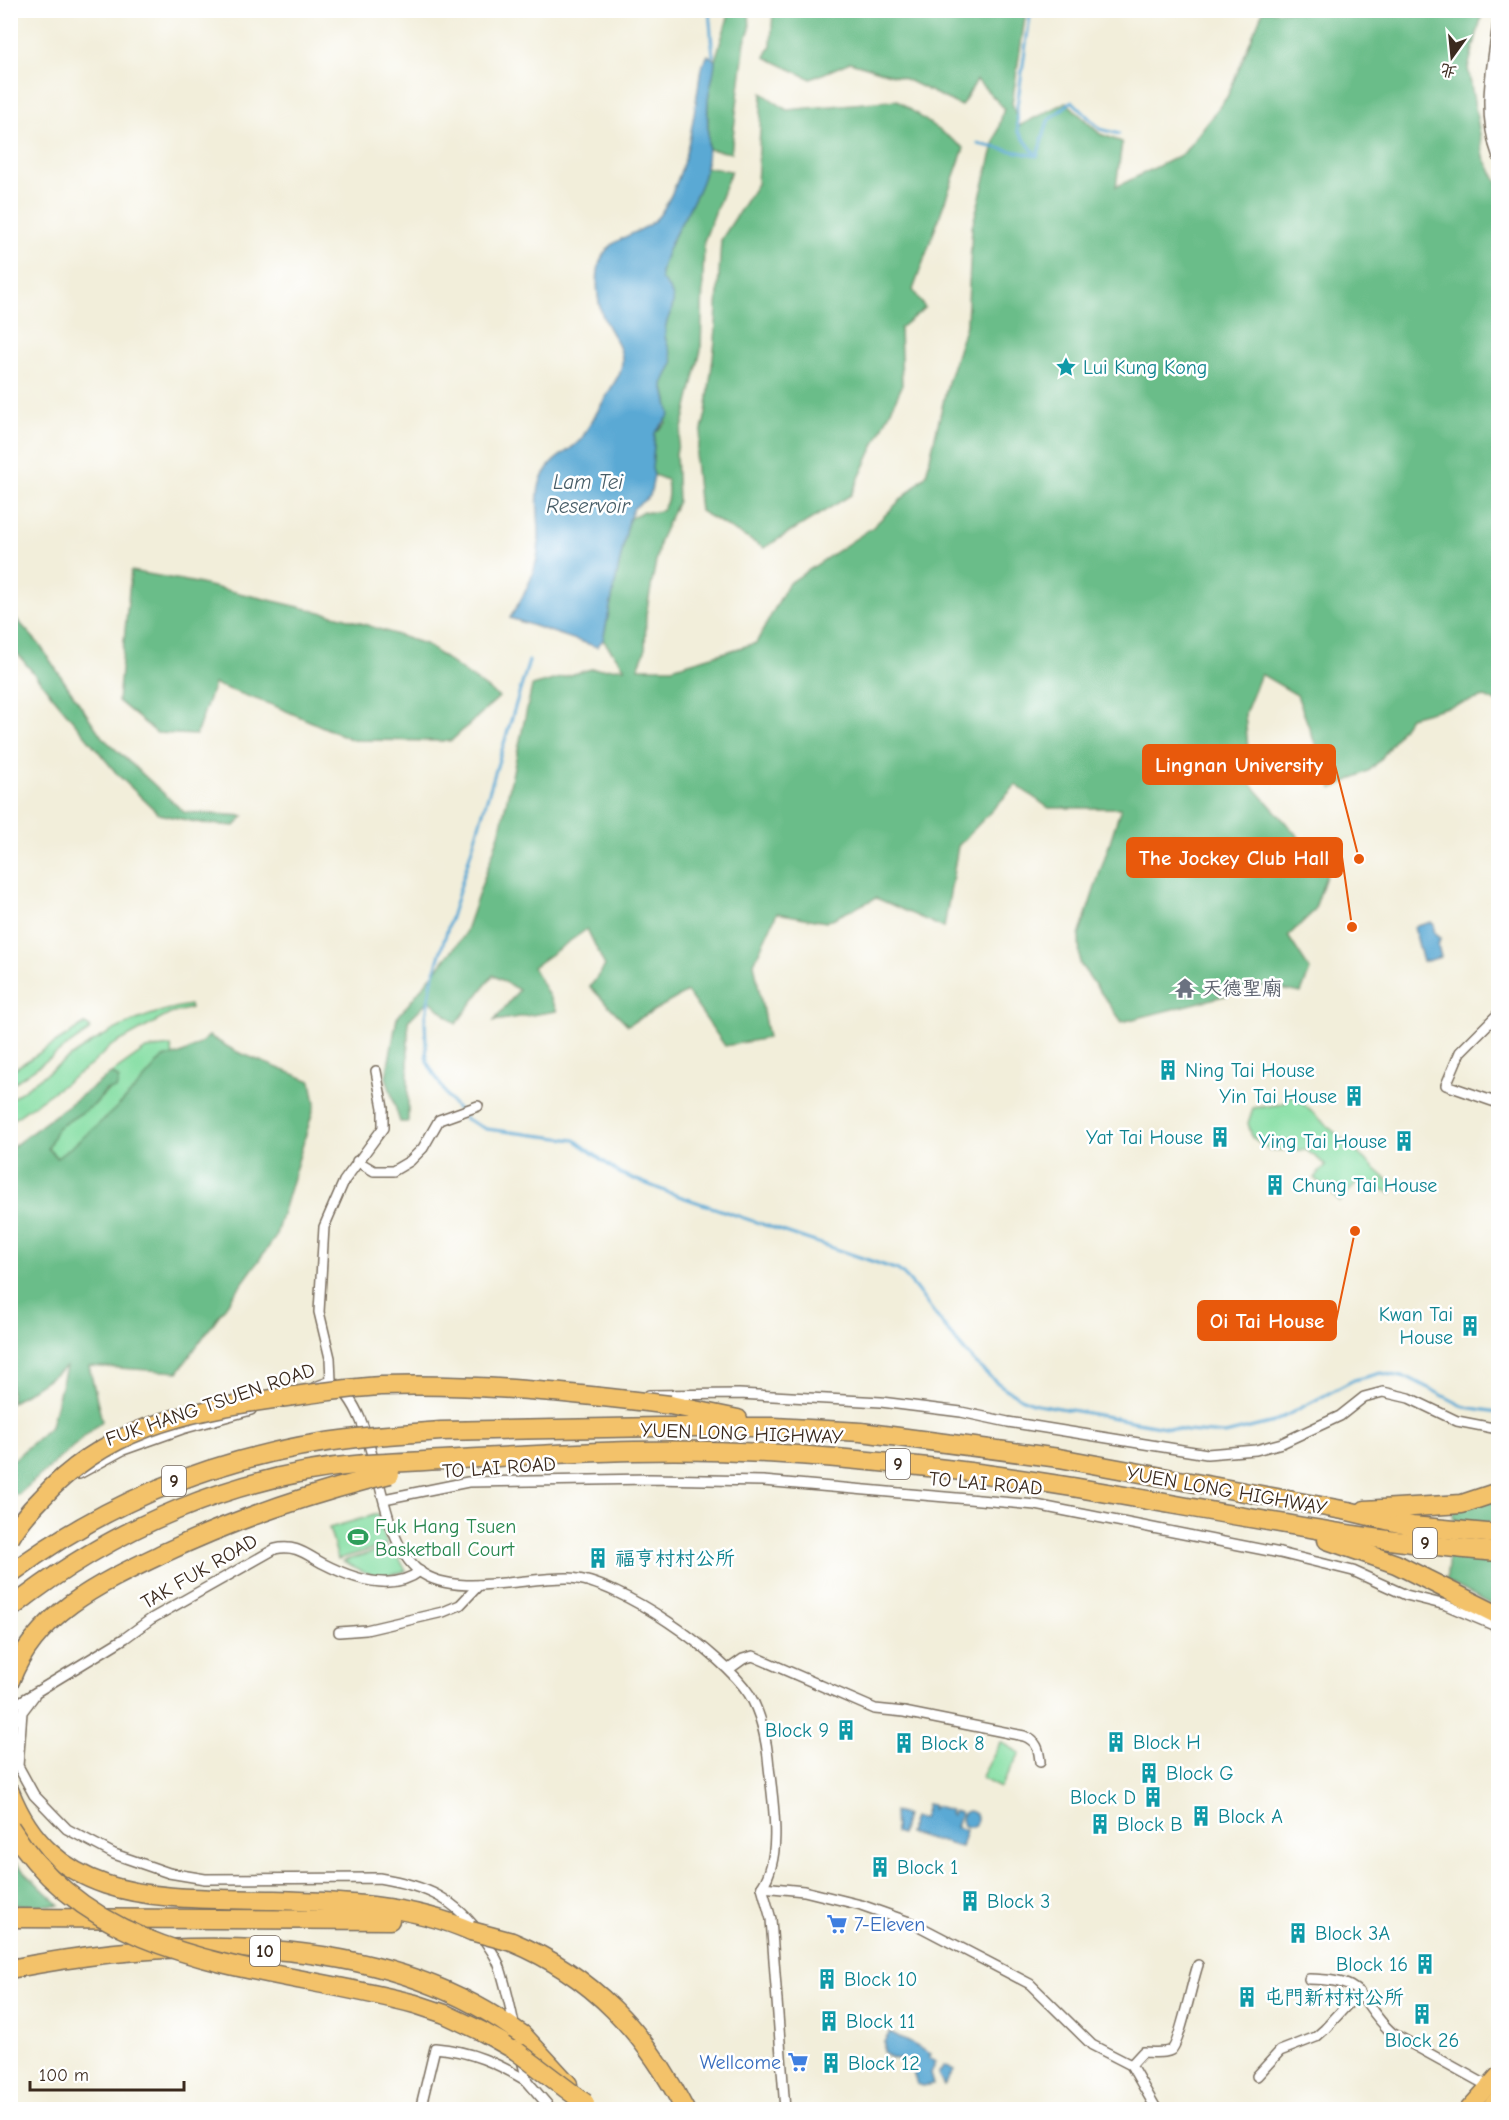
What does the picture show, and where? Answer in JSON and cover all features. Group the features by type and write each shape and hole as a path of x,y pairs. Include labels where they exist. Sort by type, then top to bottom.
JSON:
{"highway":[{"path":"10,1538 46,1493 88,1458 118,1439 162,1420 215,1408 335,1390 400,1386 515,1389 670,1405 775,1427"},
{"name":"YUEN LONG HIGHWAY","path":"10,1574 95,1518 186,1476 248,1457 315,1443 441,1431 775,1427 861,1432 1059,1458 1348,1511 1495,1543"},
{"name":"YUEN LONG HIGHWAY","path":"368,1472 447,1460 637,1450 777,1454 935,1467 1057,1484 1285,1526 1495,1543"},
{"name":"9","path":"10,1609 84,1557 175,1511 225,1492 279,1477 334,1467 368,1472"},
{"path":"10,1681 22,1656 36,1637 72,1603 123,1573 231,1522 336,1488 368,1472"},
{"name":"9","path":"1348,1511 1462,1504 1498,1492"},
{"path":"1285,1526 1396,1564 1498,1615"},
{"path":"10,1792 28,1827 54,1854 86,1877 118,1889 170,1898 293,1900 386,1909 430,1916 471,1931"},
{"path":"10,1827 30,1856 55,1883 95,1915 124,1931 187,1953 397,1999 446,2014 515,2050 587,2106"},
{"name":"10","path":"10,1918 372,1919 417,1922 471,1931 512,1942 574,1974 600,1995 645,2044 685,2109"},
{"name":"10","path":"10,1969 125,1951 198,1948 295,1953 384,1970 430,1983 466,1998 492,2014 523,2035 587,2106"}],"main road":[{"path":"1467,2109 1495,2086"},
{"path":"1487,2109 1495,2086"}],"street":[{"path":"1498,23 1488,105 1490,128 1498,157"},
{"path":"1498,1014 1460,1052 1446,1085 1498,1103"},
{"path":"331,1381 330,1358 319,1312 324,1227 334,1201 357,1161 383,1128 383,1108 376,1071"},
{"path":"357,1161 374,1171 393,1171 410,1161 423,1148 439,1120 478,1106"},
{"name":"FUK HANG TSUEN ROAD","path":"10,1521 62,1484 123,1450 283,1399 331,1381 339,1386 356,1411 402,1551 420,1571"},
{"path":"615,1397 739,1394 881,1402 961,1412 1008,1422 1207,1454 1256,1450 1282,1443 1340,1416 1364,1397 1373,1393 1396,1392 1457,1421 1498,1429"},
{"name":"TO LAI ROAD","path":"384,1499 468,1482 650,1479 763,1481 1036,1504 1269,1551 1353,1571 1406,1595 1446,1605 1498,1626"},
{"name":"TAK FUK ROAD","path":"10,1708 34,1696 151,1618 275,1549 297,1548 345,1573 373,1580 399,1582 410,1579 420,1571"},
{"path":"420,1571 436,1579 479,1585 570,1578 594,1582 641,1604 729,1669 750,1695 760,1717 768,1750 772,1797 772,1856 770,1873 762,1887 771,1919 785,2109"},
{"path":"339,1632 366,1630 443,1612 460,1605 479,1585"},
{"path":"729,1669 743,1659 753,1656 875,1709 904,1712 1024,1736 1032,1739 1039,1748 1040,1762"},
{"path":"34,1696 22,1712 18,1766 34,1795 67,1829 114,1854 169,1873 205,1878 379,1878 405,1882 429,1891 459,1909 499,1963 527,2082"},
{"path":"762,1887 804,1891 861,1905 947,1938 1030,1984 1092,2045 1131,2065 1157,2109"},
{"path":"1131,2065 1143,2052 1167,2052 1174,2049 1179,2040 1185,2005 1197,1965"},
{"path":"1309,1980 1346,1982 1359,1992 1373,2008 1380,2022 1392,2033 1495,2086"},
{"path":"1257,2076 1280,2051 1316,2037 1359,1992"},
{"path":"420,2109 435,2048 460,2050 496,2062 527,2082 552,2109"}],"green space":[{"path":"730,11 749,11 750,29 745,41 731,153 708,149 708,97 715,60"},
{"path":"773,11 1026,11 1012,103 1019,126 1066,102 1100,134 1122,142 1116,187 1183,154 1227,97 1263,11 1483,11 1468,68 1484,157 1498,184 1498,703 1485,697 1410,717 1381,759 1370,770 1332,789 1297,695 1261,674 1245,714 1251,784 1328,870 1314,911 1288,936 1310,970 1301,993 1263,986 1122,1022 1080,964 1079,936 1121,808 1049,808 1016,785 958,846 944,928 876,898 826,922 777,913 754,963 768,1038 725,1046 687,992 628,1025 590,987 605,966 587,929 533,967 557,1011 494,1021 519,990 493,975 456,1024 429,1000 408,1021 408,1122 400,1122 386,1077 397,1018 464,936 499,835 532,686 591,669 625,668 603,640 629,519 643,511 657,512 662,509 668,494 667,480 654,475 652,469 655,433 666,423 667,401 663,383 673,363 665,335 665,326 673,303 669,289 661,279 661,273 670,245 697,194 706,167 731,171 704,241 701,350 676,453 678,501 660,540 646,614 645,651 638,668 672,668 756,643 788,584 873,527 926,475 948,382 967,322 972,227 1004,108 977,80 961,106 903,78 850,62 811,79 765,57 771,45"},
{"path":"762,93 787,110 897,100 964,148 913,290 925,308 900,328 902,386 851,495 764,548 700,511 695,460 706,413 715,341 721,240 757,184"},
{"path":"131,571 192,582 342,617 425,644 499,697 451,741 353,740 275,706 214,684 196,735 157,733 118,701"},
{"path":"10,612 39,644 102,737 184,812 244,816 235,826 200,823 159,814 118,775 11,646"},
{"path":"190,1005 191,1008 170,1014 111,1046 91,1065 11,1121 11,1099 74,1054 116,1029 139,1019"},
{"path":"85,1024 90,1027 89,1031 11,1085 11,1071"},
{"path":"209,1036 235,1051 311,1081 315,1104 275,1238 178,1372 89,1366 102,1421 18,1495 11,1493 11,1462 51,1426 66,1367 11,1403 11,1148 112,1073 119,1079 116,1089 106,1090 94,1105 57,1128 48,1148 57,1158 113,1110 163,1057 175,1056 188,1051"},
{"path":"171,1046 173,1056 99,1127 57,1158 48,1148 57,1128 94,1105 119,1079 112,1073 146,1049"},
{"path":"1292,1094 1392,1184 1392,1193 1359,1181 1340,1201 1314,1178 1326,1165 1306,1150 1270,1150 1252,1137 1248,1123 1253,1108 1283,1104"},
{"path":"1498,1498 1498,1608 1446,1581 1449,1556 1497,1563 1497,1523 1453,1520 1453,1511"},
{"name":"Fuk Hang Tsuen Basketball Court","path":"378,1514 387,1545 338,1559 329,1528"},
{"path":"393,1546 406,1571 388,1575 373,1575 343,1561"},
{"path":"1001,1742 1020,1753 1000,1788 981,1778"},
{"path":"10,1858 59,1905 11,1905"}],"water":[{"name":"Lam Tei Reservoir","path":"708,55 715,60 708,101 708,153 704,174 696,195 668,249 661,273 661,279 669,288 673,301 665,335 673,363 663,384 670,415 655,433 652,469 654,475 650,496 634,508 629,519 603,640 597,647 510,618 526,591 536,562 539,541 538,495 545,471 582,438 620,373 622,356 620,349 605,322 599,303 597,283 599,265 603,255 610,247 654,221 670,197 684,162 701,68"},
{"path":"1431,922 1434,925 1434,933 1440,939 1438,946 1441,957 1423,962 1414,927"},
{"path":"927,1804 933,1805 932,1809 936,1806 950,1810 949,1814 952,1815 953,1811 960,1813 956,1827 966,1830 961,1847 908,1833 913,1817 923,1819"},
{"path":"969,1811 977,1819 969,1827 961,1819"},
{"path":"894,1812 906,1815 901,1835 895,1833"},
{"path":"890,2032 931,2054 929,2058 935,2062 930,2074 933,2084 923,2086 917,2084 910,2062 892,2058 884,2052 884,2042"},
{"path":"944,2065 954,2070 944,2085 938,2074"}],"waterway":[{"path":"709,10 713,56"},
{"path":"1031,10 1017,106 1018,131 1036,155"},
{"path":"978,144 1037,156 1048,121 1072,101 1100,129 1119,134"},
{"path":"529,661 432,980 425,1022 427,1062 449,1099 466,1119 486,1129 575,1140 619,1173 670,1193 898,1270 911,1282 950,1334 987,1374 1000,1385 1032,1403 1187,1431 1225,1434 1274,1422 1354,1380 1381,1373 1411,1379 1465,1407 1498,1412"}],"place":[{"name":"Lui Kung Kong","path":"1066,367"},
{"name":"Lingnan University","path":"1359,859"},
{"name":"The Jockey Club Hall","path":"1352,927"},
{"name":"天德聖廟","path":"1185,988"},
{"name":"Ning Tai House","path":"1168,1070"},
{"name":"Yin Tai House","path":"1354,1096"},
{"name":"Yat Tai House","path":"1220,1137"},
{"name":"Ying Tai House","path":"1404,1141"},
{"name":"Chung Tai House","path":"1275,1185"},
{"name":"Oi Tai House","path":"1355,1231"},
{"name":"Kwan Tai House","path":"1470,1326"},
{"name":"Fuk Hang Tsuen Basketball Court","path":"358,1537"},
{"name":"福亨村村公所","path":"598,1558"},
{"name":"Block 9","path":"846,1730"},
{"name":"Block H","path":"1116,1742"},
{"name":"Block 8","path":"904,1743"},
{"name":"Block G","path":"1149,1773"},
{"name":"Block D","path":"1153,1797"},
{"name":"Block A","path":"1201,1816"},
{"name":"Block B","path":"1100,1824"},
{"name":"Block 1","path":"880,1867"},
{"name":"Block 3","path":"970,1901"},
{"name":"7-Eleven","path":"837,1924"},
{"name":"Block 3A","path":"1298,1933"},
{"name":"Block 16","path":"1425,1964"},
{"name":"Block 10","path":"827,1979"},
{"name":"屯門新村村公所","path":"1247,1997"},
{"name":"Block 26","path":"1422,2014"},
{"name":"Block 11","path":"829,2021"},
{"name":"Wellcome","path":"798,2062"},
{"name":"Block 12","path":"831,2063"}]}
